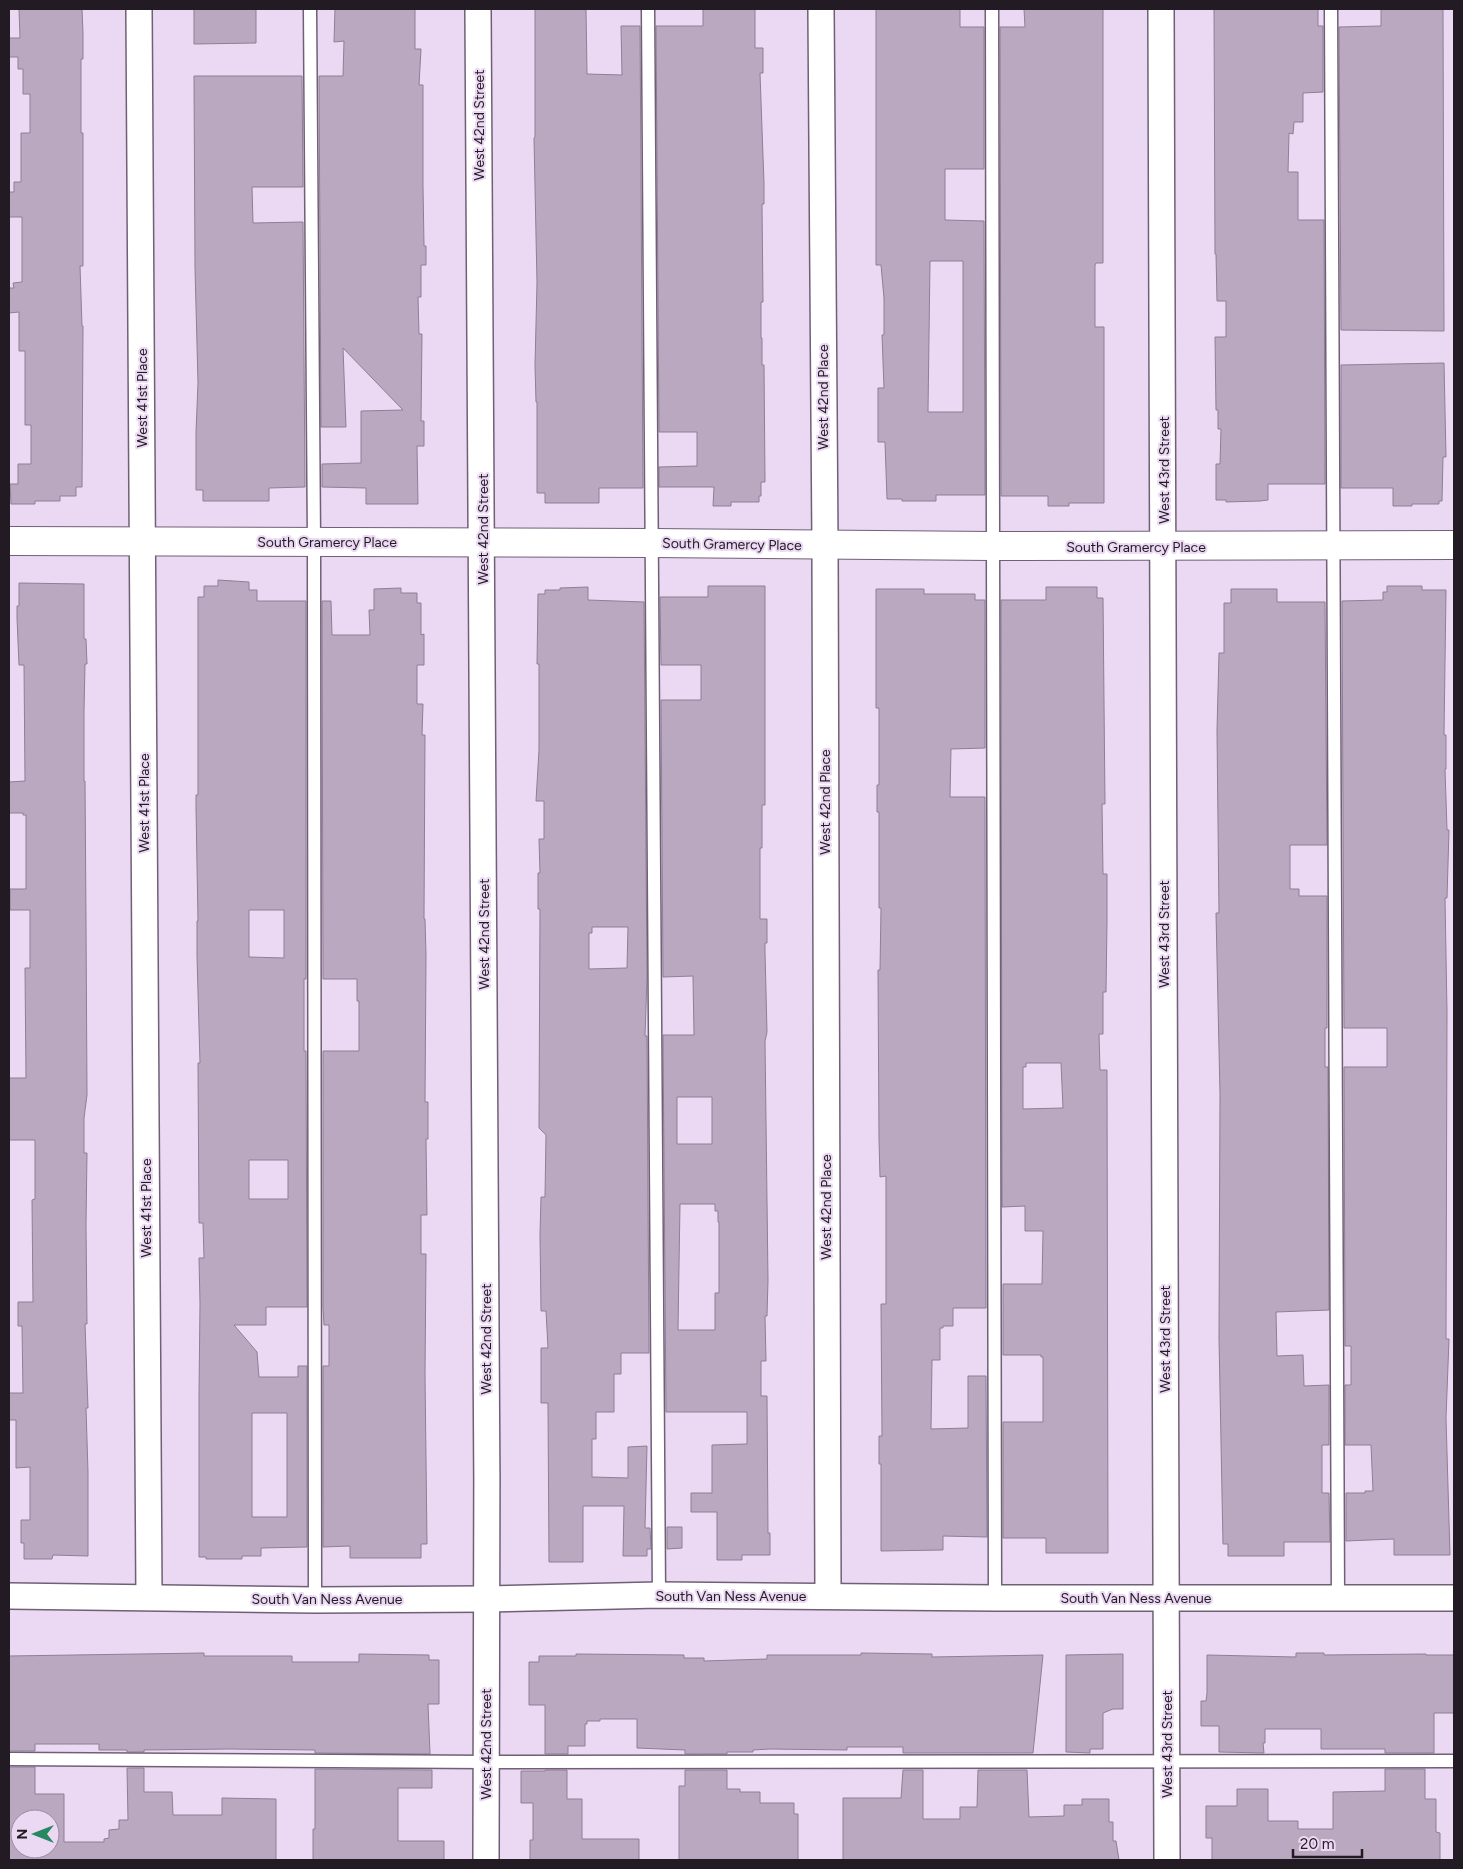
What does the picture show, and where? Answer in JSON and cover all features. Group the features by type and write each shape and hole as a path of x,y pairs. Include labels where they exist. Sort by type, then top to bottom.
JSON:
{"street":[{"name":"West 41st Place","path":"139,9 149,1597"},
{"name":"West 42nd Street","path":"478,9 483,542 486,1860"},
{"name":"West 42nd Place","path":"821,9 825,546 828,1596"},
{"name":"West 43rd Street","path":"1161,9 1167,1860"},
{"name":"South Gramercy Place","path":"9,541 1164,547 1454,545"},
{"name":"South Van Ness Avenue","path":"9,1596 315,1600 659,1595 995,1598 1454,1598"}],"lane":[{"path":"310,9 314,542 315,1600"},
{"path":"648,9 659,1595"},
{"path":"992,9 995,1598"},
{"path":"1331,9 1338,1597"},
{"path":"9,1760 486,1762 1454,1761"}],"building":[{"path":"19,9 82,9 83,33 81,133 83,133 83,266 80,266 83,326 82,487 76,487 76,496 60,496 60,501 35,501 35,504 11,504 10,484 18,484 18,464 31,464 31,425 25,425 25,351 19,351 19,312 9,313 9,288 14,288 13,283 22,282 22,217 9,217 9,192 14,192 14,182 21,182 21,133 30,133 30,94 23,94 23,69 18,69 18,57 9,57 9,38 20,38"},
{"path":"194,9 256,9 256,43 194,44"},
{"path":"335,9 415,9 415,49 421,49 419,85 423,85 424,246 426,246 426,265 421,265 421,297 418,297 419,334 422,334 421,421 424,421 424,446 417,446 418,504 366,504 366,488 322,487 322,464 361,463 361,411 403,410 343,348 346,427 321,427 319,76 343,76 344,41 334,42"},
{"path":"535,9 586,9 587,74 622,75 621,26 640,26 643,488 599,488 599,503 545,503 545,493 537,493 535,365 537,283 534,138"},
{"path":"703,9 755,9 755,48 763,48 763,73 760,73 764,184 764,204 762,204 763,302 761,302 761,338 762,365 764,365 765,482 761,482 759,502 731,502 731,506 713,506 714,487 659,487 659,467 697,466 697,432 659,432 656,26 703,26"},
{"path":"876,9 960,9 960,27 984,27 984,169 945,169 945,220 984,221 985,495 936,495 936,501 887,499 885,442 878,442 878,388 884,388 882,335 884,335 884,298 881,265 876,265","holes":["930,261 963,261 963,412 928,412"]},
{"path":"1024,9 1103,9 1103,263 1096,263 1095,265 1095,327 1104,327 1104,503 1069,503 1069,506 1048,506 1048,496 1001,496 1000,27 1025,27"},
{"path":"1214,9 1318,9 1318,26 1323,26 1323,92 1303,93 1303,122 1294,122 1293,134 1289,133 1288,172 1298,172 1298,220 1324,220 1325,484 1268,484 1268,500 1260,501 1226,502 1226,500 1216,500 1216,464 1220,464 1221,429 1218,429 1218,410 1216,410 1215,337 1226,337 1226,301 1217,301 1215,254"},
{"path":"1381,9 1443,9 1444,331 1341,330 1339,27 1381,26"},
{"path":"194,76 302,76 303,187 252,187 253,223 303,222 305,487 269,488 269,501 203,501 203,490 196,490 198,383 195,268"},
{"path":"1444,363 1446,457 1443,457 1442,501 1439,501 1439,504 1393,506 1393,488 1341,488 1341,365"},
{"path":"218,580 249,582 249,590 257,590 257,601 306,601 306,979 304,979 304,1051 306,1051 307,1307 266,1307 266,1325 234,1325 257,1352 259,1377 298,1377 298,1366 307,1366 307,1547 261,1548 261,1556 242,1556 242,1559 206,1559 206,1557 199,1557 199,1258 204,1258 203,1223 199,1223 198,1063 200,1063 196,808 196,795 198,795 198,597 204,597 204,586 218,586","holes":["249,910 284,910 284,958 249,957","249,1160 288,1160 288,1199 249,1199","252,1413 287,1413 287,1517 252,1517"]},
{"path":"19,583 84,584 84,639 86,639 87,664 85,664 84,711 87,1095 84,1118 84,1153 87,1153 87,1324 85,1324 88,1408 86,1408 88,1556 53,1555 52,1559 24,1559 24,1543 21,1543 21,1520 30,1520 30,1467 16,1468 16,1420 9,1420 9,1393 23,1393 22,1326 18,1326 18,1302 33,1302 32,1200 35,1199 35,1140 9,1140 9,1078 26,1078 25,968 30,968 30,910 10,910 10,889 26,889 26,815 23,815 23,813 9,813 9,782 25,781 24,665 19,665 17,618"},
{"path":"708,586 765,586 765,805 762,805 762,848 760,848 760,919 767,919 765,952 767,1032 765,1041 768,1280 767,1316 765,1316 766,1361 761,1361 761,1396 767,1396 768,1533 770,1533 770,1555 742,1555 742,1560 717,1560 717,1512 691,1512 691,1493 712,1493 712,1445 747,1444 747,1412 666,1412 663,1035 694,1035 693,976 663,977 661,700 701,700 701,665 661,665 660,597 708,597","holes":["677,1097 712,1097 712,1144 677,1144","680,1204 715,1204 715,1211 718,1211 719,1293 715,1293 715,1330 678,1330"]},
{"path":"1387,586 1422,586 1422,590 1446,590 1444,735 1446,735 1447,830 1449,830 1447,898 1445,898 1447,1012 1446,1339 1449,1339 1446,1418 1450,1555 1394,1555 1394,1539 1346,1541 1346,1493 1373,1491 1371,1445 1345,1445 1345,1385 1351,1385 1351,1346 1345,1346 1344,1067 1387,1067 1387,1028 1344,1028 1342,601 1383,600 1383,592 1387,592"},
{"path":"588,587 588,600 644,602 647,978 645,1036 647,1036 649,1353 621,1353 621,1374 614,1374 614,1412 596,1412 596,1439 592,1439 592,1477 628,1478 628,1447 647,1446 645,1528 650,1528 651,1549 647,1549 647,1556 623,1556 624,1506 583,1506 583,1562 549,1562 548,1403 541,1403 541,1348 548,1348 546,1311 541,1311 541,1197 545,1197 546,1135 539,1128 540,909 538,909 538,873 540,873 539,839 544,839 544,801 536,801 539,750 538,594 545,594 545,590 560,590 560,588","holes":["592,927 628,927 627,968 589,969 589,933 592,933"]},
{"path":"1046,587 1097,587 1097,598 1103,598 1105,804 1102,804 1103,874 1107,874 1107,921 1106,992 1103,992 1103,1034 1099,1034 1100,1070 1107,1070 1108,1553 1046,1553 1046,1538 1003,1538 1003,1422 1043,1422 1043,1357 1041,1355 1003,1355 1003,1284 1042,1284 1043,1231 1025,1231 1025,1206 1002,1207 1001,600 1046,600","holes":["1026,1063 1061,1063 1063,1108 1023,1109 1023,1067 1026,1067"]},
{"path":"401,588 401,593 417,593 417,603 421,603 421,635 424,634 424,665 417,665 417,704 423,704 422,735 425,735 425,1102 428,1102 428,1139 426,1139 427,1215 421,1215 421,1254 426,1254 427,1544 421,1544 421,1558 350,1558 350,1546 323,1547 323,1366 329,1366 329,1325 324,1325 323,1307 323,1051 359,1051 359,1001 357,1001 357,979 323,979 322,601 331,601 332,635 370,635 369,610 374,610 374,589"},
{"path":"876,589 924,589 924,594 975,594 975,600 985,600 985,748 951,749 950,797 985,797 986,1308 953,1308 953,1326 943,1326 943,1328 940,1328 940,1360 932,1360 931,1429 968,1428 968,1376 986,1376 987,1537 943,1536 943,1550 881,1551 881,1464 879,1464 879,1436 882,1436 881,1304 886,1304 886,1176 880,1177 879,1139 878,970 880,970 881,908 879,908 879,812 877,812 879,708 876,708"},
{"path":"1231,589 1277,589 1277,602 1325,602 1327,845 1290,845 1290,889 1299,889 1299,896 1327,896 1327,1028 1325,1028 1325,1067 1328,1067 1329,1310 1276,1312 1277,1356 1303,1355 1304,1386 1329,1385 1329,1445 1322,1445 1322,1493 1329,1493 1330,1542 1284,1542 1284,1556 1228,1556 1228,1544 1223,1544 1219,1338 1220,1094 1216,913 1219,913 1217,730 1219,653 1224,653 1224,603 1231,603"},
{"path":"667,1527 682,1527 682,1548 667,1549"},
{"path":"204,1653 204,1656 292,1656 292,1662 359,1662 359,1654 429,1655 429,1660 439,1660 439,1704 428,1704 430,1754 315,1753 315,1750 230,1749 144,1750 144,1752 127,1752 127,1750 99,1750 99,1744 35,1744 35,1751 9,1751 9,1656"},
{"path":"861,1653 932,1654 932,1657 1043,1655 1033,1753 903,1753 903,1747 847,1747 847,1750 770,1749 753,1750 753,1752 727,1752 727,1754 685,1754 685,1750 637,1748 637,1719 600,1719 600,1721 587,1721 587,1724 585,1724 585,1746 568,1746 568,1754 545,1754 545,1705 529,1705 529,1662 539,1662 539,1656 576,1656 576,1654 684,1655 684,1658 704,1658 704,1661 767,1659 767,1655 861,1655"},
{"path":"1296,1653 1324,1653 1324,1655 1454,1655 1454,1713 1434,1713 1434,1753 1385,1753 1385,1749 1321,1749 1321,1729 1265,1729 1264,1753 1219,1752 1219,1726 1201,1726 1201,1701 1206,1701 1207,1693 1207,1655 1296,1657"},
{"path":"1123,1654 1123,1709 1113,1709 1103,1713 1103,1749 1090,1749 1090,1753 1066,1752 1066,1655"},
{"path":"9,1767 35,1767 35,1794 64,1794 64,1842 104,1842 104,1839 109,1838 109,1830 119,1829 119,1820 128,1820 127,1768 144,1768 144,1792 172,1792 173,1815 222,1815 222,1798 276,1799 276,1860 9,1860"},
{"path":"315,1769 432,1770 432,1788 398,1788 398,1841 444,1841 444,1860 313,1860"},
{"path":"1385,1769 1425,1769 1425,1799 1436,1799 1436,1832 1440,1833 1440,1860 1212,1860 1212,1838 1206,1838 1206,1806 1237,1806 1237,1789 1268,1789 1268,1821 1298,1821 1298,1829 1333,1829 1333,1792 1385,1791"},
{"path":"567,1770 567,1799 582,1799 582,1839 639,1839 639,1860 530,1860 530,1840 533,1840 533,1803 521,1803 521,1771"},
{"path":"685,1770 727,1770 727,1789 740,1789 740,1792 760,1792 760,1803 794,1803 794,1814 798,1814 798,1860 679,1860 679,1786 685,1786"},
{"path":"903,1770 923,1770 923,1819 960,1819 960,1807 977,1807 978,1770 1027,1770 1029,1817 1064,1816 1064,1805 1082,1805 1082,1799 1109,1799 1109,1822 1113,1822 1113,1841 1116,1841 1119,1860 843,1860 843,1798 901,1798"}]}
